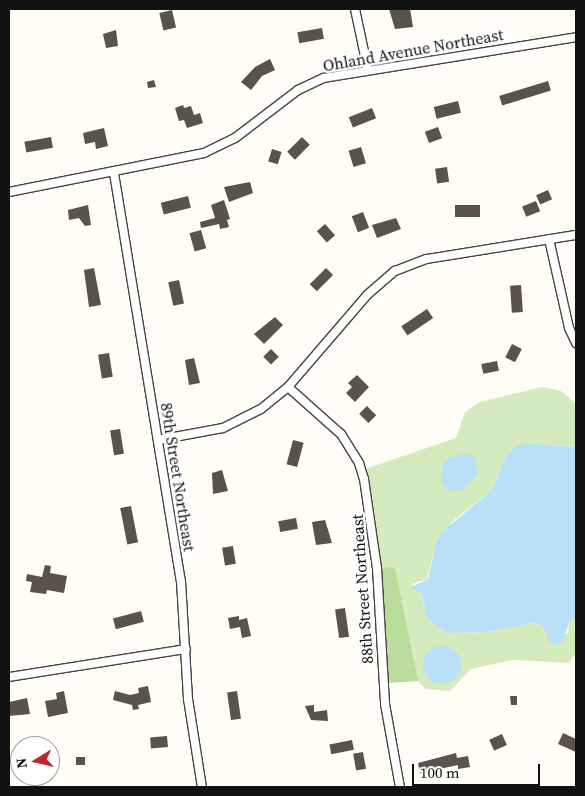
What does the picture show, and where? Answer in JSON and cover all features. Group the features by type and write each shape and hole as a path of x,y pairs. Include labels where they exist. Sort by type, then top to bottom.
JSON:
{"street":[{"path":"355,9 368,70"},
{"name":"Ohland Avenue Northeast","path":"9,192 114,172 210,150 235,138 307,85 368,70 576,37"},
{"name":"89th Street Northeast","path":"114,172 181,581 188,699 202,787"},
{"path":"158,440 223,428 261,409 288,387 367,294 395,271 427,259 576,235"},
{"path":"549,239 569,328 576,343"},
{"name":"88th Street Northeast","path":"288,387 341,434 359,463 364,479 377,568 385,704 400,787"},
{"path":"9,677 186,650"}],"green space":[{"path":"542,387 561,391 576,404 576,447 525,443 505,458 492,490 454,520 436,542 427,579 412,584 422,594 424,607 459,633 487,632 533,623 542,625 548,638 568,633 569,622 576,617 575,654 569,663 513,660 471,669 450,691 426,689 418,681 413,665 395,568 382,569 365,469 456,438 465,412 480,402"},
{"path":"385,567 395,568 418,681 389,683 382,569"}],"water":[{"path":"525,443 576,447 576,617 569,622 563,642 555,644 550,643 542,625 533,623 487,632 446,633 427,619 422,594 411,587 428,579 436,542 443,531 492,490 505,458 513,448"},
{"path":"465,454 475,456 477,475 464,489 451,492 441,484 442,468 446,459"},
{"path":"442,646 455,652 461,665 455,678 442,684 429,678 423,665 429,652"}],"building":[{"path":"389,9 410,9 413,27 395,29"},
{"path":"172,10 176,28 163,30 159,13"},
{"path":"322,28 324,39 299,43 297,32"},
{"path":"116,30 118,46 106,48 103,34"},
{"path":"270,59 275,70 262,76 251,90 241,82 255,67"},
{"path":"154,80 156,87 148,88 147,82"},
{"path":"548,81 551,91 502,105 499,96"},
{"path":"458,101 461,113 437,119 434,107"},
{"path":"183,105 184,108 191,106 194,115 200,113 203,123 187,128 184,120 179,121 175,108"},
{"path":"372,108 376,118 353,128 349,117"},
{"path":"438,127 442,138 429,143 425,132"},
{"path":"104,128 108,146 96,149 95,142 85,144 83,133"},
{"path":"51,137 53,148 26,153 24,142"},
{"path":"302,137 310,145 295,160 287,152"},
{"path":"361,147 366,163 354,167 349,151"},
{"path":"272,149 282,152 278,164 268,161"},
{"path":"447,167 449,182 437,184 435,169"},
{"path":"250,182 253,193 229,202 224,187"},
{"path":"548,190 552,199 540,204 536,195"},
{"path":"188,196 191,208 164,214 161,203"},
{"path":"224,200 230,219 227,220 229,227 220,229 219,224 201,228 200,222 215,218 211,205"},
{"path":"536,201 540,211 526,217 522,207"},
{"path":"88,205 91,225 85,226 79,218 69,220 68,210"},
{"path":"455,205 480,205 480,217 455,217"},
{"path":"363,212 369,228 358,232 352,216"},
{"path":"396,218 401,229 377,238 372,225"},
{"path":"325,224 335,235 327,243 317,231"},
{"path":"201,230 206,248 195,252 189,233"},
{"path":"94,268 101,305 89,307 84,270"},
{"path":"326,268 333,275 317,291 310,284"},
{"path":"179,280 184,303 173,306 168,282"},
{"path":"521,285 523,312 512,313 510,286"},
{"path":"427,309 433,318 407,335 401,326"},
{"path":"275,317 283,325 264,344 254,334"},
{"path":"512,344 522,349 515,362 505,357"},
{"path":"271,349 279,357 271,365 263,357"},
{"path":"109,353 113,377 102,378 98,355"},
{"path":"194,358 200,383 189,385 185,360"},
{"path":"497,361 499,371 483,374 481,364"},
{"path":"357,375 369,387 355,402 346,393 352,387 348,383"},
{"path":"367,406 376,415 368,423 359,414"},
{"path":"120,429 124,454 114,455 110,431"},
{"path":"293,440 304,443 297,467 287,464"},
{"path":"222,470 228,491 213,494 212,473"},
{"path":"131,506 138,542 127,544 120,508"},
{"path":"296,518 298,529 280,532 278,521"},
{"path":"325,520 332,543 316,545 312,522"},
{"path":"233,546 236,564 225,565 222,548"},
{"path":"45,565 51,566 50,573 67,576 64,593 47,590 46,594 30,592 32,582 26,581 27,574 42,577"},
{"path":"345,608 349,637 339,638 335,609"},
{"path":"141,611 144,622 116,629 113,619"},
{"path":"239,616 239,620 247,618 251,636 242,638 240,627 230,629 228,618"},
{"path":"148,686 151,702 138,705 139,709 133,710 132,705 113,700 115,691 130,695 139,693 138,688"},
{"path":"64,691 68,713 48,717 45,701 57,699 56,693"},
{"path":"237,691 241,719 231,720 227,692"},
{"path":"510,696 517,696 517,705 511,705"},
{"path":"27,698 30,714 9,716 9,702"},
{"path":"314,705 314,712 327,710 328,721 311,720 305,706"},
{"path":"563,733 576,739 576,752 558,744"},
{"path":"502,734 507,745 494,751 489,740"},
{"path":"167,736 168,747 151,748 150,737"},
{"path":"352,740 354,750 331,754 329,744"},
{"path":"363,752 366,769 356,770 353,754"},
{"path":"456,753 457,758 468,756 470,767 458,769 458,765 420,773 418,763"},
{"path":"76,757 85,757 85,765 76,765"}]}
